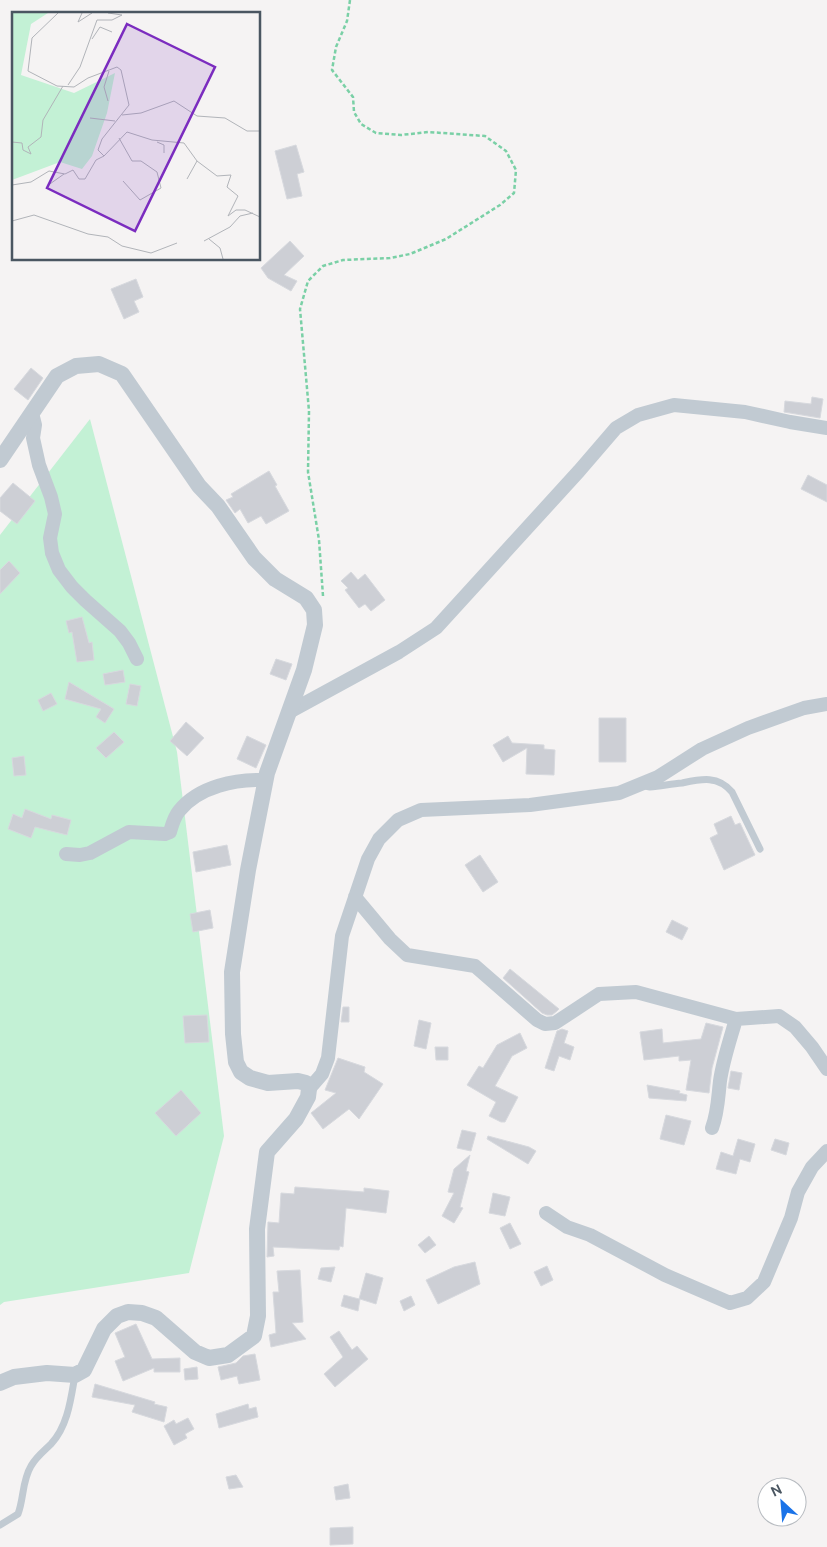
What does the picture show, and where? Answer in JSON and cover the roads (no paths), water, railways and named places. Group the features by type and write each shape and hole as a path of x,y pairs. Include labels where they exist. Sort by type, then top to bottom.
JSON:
{"street":[{"path":"0,460 57,376 76,366 99,364 122,374 199,486 218,506 254,558 275,579 306,598 314,610 315,625 304,670 266,780 248,870 232,972 233,1034 236,1062 241,1072 250,1078 268,1083 298,1081 306,1083 309,1089 308,1097 296,1119 267,1152 257,1229 258,1316 254,1336 228,1354 209,1358 195,1352 156,1318 142,1312 128,1312 117,1316 104,1329 84,1370 75,1375 47,1372 14,1377 0,1383"},
{"path":"289,712 399,652 436,628 616,428 638,415 674,405 745,412 827,428"},
{"path":"32,413 35,425 33,438 39,465 55,514 50,538 52,553 59,570 72,587 120,632 137,659"},
{"path":"309,1089 322,1074 328,1058 342,936 368,859 379,839 398,820 421,810 530,805 619,793 658,777 702,749 748,728 804,708 827,704"},
{"path":"66,854 80,855 90,853 128,832 165,834 170,832 179,810 195,797 210,789 234,782 266,780"},
{"path":"355,897 390,939 407,955 475,966 537,1020 545,1024 555,1023 599,994 636,992 736,1019 779,1016 795,1027 827,1069"},
{"path":"712,1128 717,1114 720,1082 725,1058 736,1019"},
{"path":"546,1213 567,1227 590,1235 664,1275 730,1303 747,1298 764,1282 791,1218 798,1192 812,1167 827,1151"}],"lane":[{"path":"637,786 650,787 703,779 712,779 726,785 732,792 760,849"},
{"path":"0,1525 18,1514 24,1481 30,1466 39,1454 52,1443 60,1430 70,1405 75,1375"}]}
